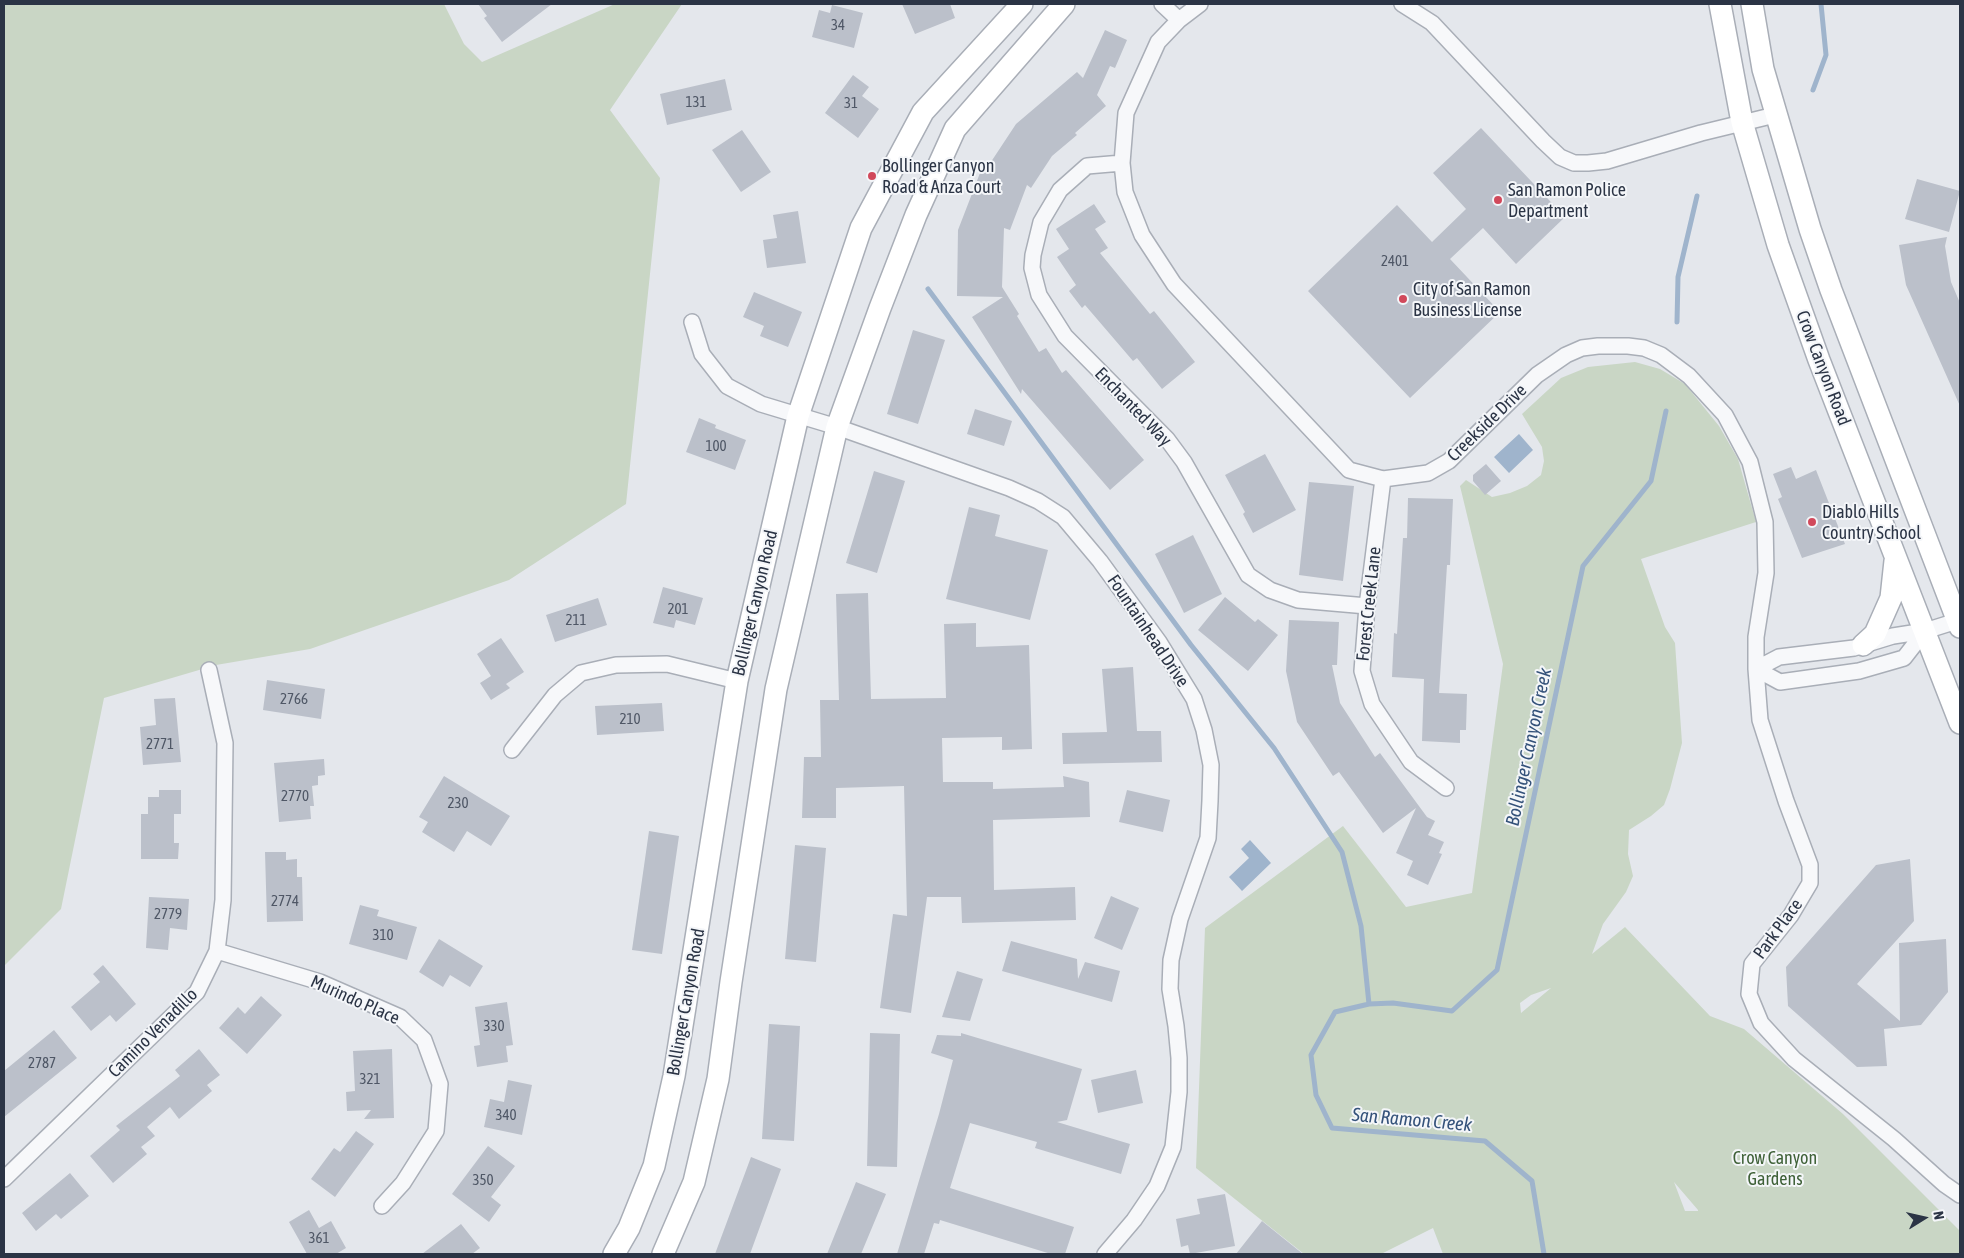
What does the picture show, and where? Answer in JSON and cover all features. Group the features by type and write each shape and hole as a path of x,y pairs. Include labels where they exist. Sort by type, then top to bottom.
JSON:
{"main road":[{"name":"Bollinger Canyon Road","path":"614,1254 629,1228 654,1166 674,1076 737,681 798,416 861,228 924,112 1022,4"},
{"path":"663,1254 694,1182 718,1079 776,689 838,427 880,308 916,215 955,129 1064,4"},
{"name":"Crow Canyon Road","path":"1720,4 1742,122 1778,245 1819,360 1926,631 1960,723"},
{"name":"Crow Canyon Road","path":"1752,4 1763,69 1810,229 1831,290 1959,623"},
{"path":"1863,645 1875,634 1891,598 1896,556"}],"street":[{"path":"1162,4 1179,20"},
{"name":"Creekside Drive","path":"1200,4 1179,20 1158,42 1126,113 1122,163 1125,192 1142,236 1174,284 1349,470 1383,479 1428,473 1449,461 1537,375 1566,354 1582,348 1613,345 1644,348 1661,355 1689,376 1725,414 1750,462 1765,522 1766,573 1756,637 1756,669"},
{"path":"1402,4 1432,23 1544,141 1560,156 1574,162 1607,161 1742,122 1776,115"},
{"name":"Enchanted Way","path":"1122,163 1087,166 1060,190 1041,222 1033,255 1032,268 1039,296 1065,336 1167,439 1184,462 1248,575 1270,590 1298,600 1368,606"},
{"name":"Fountainhead Drive","path":"692,322 702,354 727,386 761,404 838,427 1009,488 1038,500 1063,517 1090,548 1159,642 1194,699 1204,730 1211,766 1208,838 1180,919 1171,960 1170,989 1176,1026 1179,1066 1179,1092 1173,1147 1157,1186 1134,1220 1105,1254"},
{"name":"Forest Creek Lane","path":"1383,479 1362,671 1372,704 1411,762 1446,788"},
{"path":"1756,669 1778,657 1863,645 1893,636 1959,623"},
{"path":"1756,669 1780,682 1859,671 1904,658 1926,631"},
{"path":"512,750 555,696 581,673 616,665 667,664 737,681"},
{"name":"Park Place","path":"1756,669 1760,720 1786,801 1810,865 1810,883 1791,916 1752,964 1749,994 1762,1023 1794,1059 1894,1139 1944,1184 1960,1195"},
{"name":"Camino Venadillo","path":"4,1179 197,992 217,951 223,900 225,743 209,670"},
{"name":"Murindo Place","path":"217,951 320,982 400,1017 424,1040 440,1084 436,1130 403,1183 382,1206"}],"green space":[{"path":"4,4 444,4 464,44 482,62 615,4 682,4 610,110 660,178 626,504 509,580 310,649 216,665 104,698 61,909 4,966"},
{"name":"Crow Canyon Gardens","path":"1635,362 1660,369 1685,384 1719,426 1738,459 1756,522 1641,559 1665,627 1675,643 1682,743 1664,805 1629,830 1628,854 1633,876 1626,892 1603,924 1592,954 1625,927 1710,1016 1744,1029 1843,1114 1960,1231 1960,1254 1443,1254 1433,1228 1381,1254 1304,1254 1196,1168 1205,928 1343,826 1406,907 1472,893 1503,664 1460,486 1466,480 1492,497 1510,493 1527,486 1541,475 1544,461 1542,447 1522,414 1561,378 1588,367","holes":["1551,988 1521,1013 1520,1003 1531,995","1674,1182 1698,1210 1698,1211 1685,1211"]}],"water":[{"path":"1519,434 1533,450 1509,473 1494,457"},
{"path":"1250,840 1271,863 1242,891 1229,877 1249,858 1241,849"}],"building":[{"path":"478,4 552,4 502,42 484,18 487,16"},
{"path":"902,4 950,4 955,18 915,34"},
{"path":"832,5 863,13 854,48 812,37 819,10 830,13"},
{"path":"1105,30 1127,40 1115,68 1110,66 1097,95 1106,106 1075,133 1077,135 1052,156 1031,188 1027,185 1010,230 1004,228 1002,287 1039,352 1046,348 1062,373 1066,370 1144,460 1110,490 1022,389 1021,394 972,317 1003,297 957,296 958,230 980,173 983,174 1016,124 1077,72 1083,78"},
{"path":"853,75 869,87 862,96 879,109 858,138 825,113"},
{"path":"725,79 732,110 667,125 660,94"},
{"path":"1481,128 1565,217 1516,264 1483,228 1450,259 1500,312 1410,398 1308,291 1397,205 1432,242 1466,209 1433,173"},
{"path":"742,130 771,172 741,192 712,150"},
{"path":"1917,179 1960,191 1949,232 1905,219"},
{"path":"1094,204 1106,222 1095,229 1108,248 1100,253 1150,314 1154,311 1195,362 1162,389 1137,358 1133,361 1085,305 1082,308 1069,291 1076,285 1057,257 1069,249 1056,229"},
{"path":"798,211 806,263 767,268 763,240 777,238 773,215"},
{"path":"1947,237 1945,246 1951,282 1960,303 1960,406 1906,285 1899,245"},
{"path":"754,292 802,312 788,347 760,336 764,326 743,317"},
{"path":"913,330 945,340 918,424 887,414"},
{"path":"975,409 1012,421 1004,446 967,434"},
{"path":"699,418 716,425 715,428 746,440 735,470 686,452"},
{"path":"1265,454 1296,510 1253,533 1243,514 1245,512 1225,475"},
{"path":"1486,464 1501,481 1485,495 1473,481 1473,475"},
{"name":"Diablo Hills Country School","path":"1791,467 1796,479 1816,470 1845,544 1802,558 1778,499 1782,497 1773,474"},
{"path":"874,471 905,481 877,573 846,563"},
{"path":"1309,482 1354,486 1343,581 1299,575"},
{"path":"1408,498 1453,499 1450,565 1447,565 1439,693 1467,694 1466,730 1460,730 1460,743 1422,741 1424,679 1392,677 1394,633 1397,634 1403,538 1407,538"},
{"path":"969,507 1000,515 995,536 1048,550 1030,620 946,599"},
{"path":"1193,535 1222,594 1184,613 1155,554"},
{"path":"663,587 703,598 695,625 676,620 674,628 653,623"},
{"path":"868,593 871,699 946,698 944,624 976,623 976,647 1029,645 1032,749 1002,750 1002,737 942,738 943,782 993,782 993,789 1064,787 1063,776 1089,782 1090,817 993,820 994,890 1075,887 1076,920 962,923 961,897 927,897 911,1013 880,1008 893,914 907,916 904,786 836,788 836,818 802,818 804,757 821,757 820,700 839,700 836,594"},
{"path":"1225,597 1255,622 1258,619 1278,635 1248,671 1198,630"},
{"path":"598,598 607,625 555,642 546,615"},
{"path":"1289,620 1339,622 1337,665 1332,665 1340,703 1375,757 1380,753 1427,817 1435,821 1428,835 1444,842 1439,853 1442,854 1428,885 1407,875 1413,861 1396,853 1416,808 1383,833 1339,772 1333,776 1297,722 1286,671"},
{"path":"501,638 524,672 506,684 510,688 491,700 480,683 491,676 477,654"},
{"path":"1133,667 1137,731 1161,731 1162,762 1063,764 1062,733 1107,732 1102,669"},
{"path":"267,680 325,689 321,719 263,710"},
{"path":"175,698 181,762 143,765 140,727 156,725 154,699"},
{"path":"662,703 664,731 597,735 595,706"},
{"path":"324,759 325,775 318,776 318,785 312,786 314,806 310,806 311,819 279,822 274,763"},
{"path":"444,776 510,816 491,846 467,831 454,852 422,832 428,822 419,817"},
{"path":"159,790 181,790 181,814 174,814 174,843 179,843 178,859 141,859 141,814 148,814 148,797 159,797"},
{"path":"1127,790 1170,800 1163,832 1119,822"},
{"path":"649,831 679,836 662,954 632,950"},
{"path":"795,845 826,848 816,962 785,959"},
{"path":"265,852 286,852 286,860 297,859 297,877 302,877 303,921 267,922"},
{"path":"1910,859 1914,921 1857,984 1900,1021 1899,943 1946,939 1948,992 1921,1025 1884,1029 1887,1066 1857,1067 1788,1006 1786,967 1876,865"},
{"path":"1111,896 1139,908 1122,950 1094,938"},
{"path":"149,897 189,899 187,930 170,928 168,950 146,948"},
{"path":"360,905 379,910 377,916 417,927 407,960 349,944"},
{"path":"439,939 483,966 470,987 450,975 443,987 419,972"},
{"path":"1011,941 1077,959 1078,979 1085,962 1120,971 1112,1002 1002,971"},
{"path":"103,965 136,1004 116,1022 110,1015 91,1031 71,1007 100,982 93,974"},
{"path":"957,971 983,979 970,1021 942,1017"},
{"path":"261,996 282,1015 247,1054 219,1028 238,1007 245,1014"},
{"path":"507,1002 513,1045 506,1046 508,1062 477,1067 474,1046 480,1045 475,1007"},
{"path":"769,1024 800,1026 794,1141 762,1139"},
{"path":"54,1030 77,1058 4,1117 4,1071"},
{"path":"870,1033 900,1034 897,1167 867,1166"},
{"path":"961,1033 1082,1069 1067,1120 1057,1122 1130,1144 1121,1174 1035,1148 1037,1142 970,1123 950,1188 1074,1227 1065,1254 1051,1254 940,1220 939,1224 934,1223 924,1254 897,1254 939,1114 953,1060 931,1053 937,1035 961,1036"},
{"path":"199,1049 220,1075 207,1085 212,1091 179,1119 170,1107 147,1127 155,1136 141,1147 147,1154 113,1183 90,1156 120,1130 116,1126 180,1076 175,1070"},
{"path":"392,1049 394,1118 364,1119 371,1110 347,1111 346,1092 355,1091 353,1051"},
{"path":"1136,1070 1143,1103 1098,1113 1091,1080"},
{"path":"508,1080 532,1085 522,1135 484,1127 490,1099 504,1102"},
{"path":"356,1131 374,1144 335,1197 311,1179 334,1148 340,1152"},
{"path":"488,1146 515,1166 491,1197 501,1205 489,1222 452,1194"},
{"path":"751,1157 781,1169 750,1254 715,1254"},
{"path":"70,1173 89,1196 61,1219 56,1214 36,1231 22,1213"},
{"path":"856,1182 886,1194 861,1254 827,1254"},
{"path":"1225,1194 1235,1246 1190,1254 1188,1245 1181,1247 1176,1219 1200,1214 1197,1199"},
{"path":"309,1210 319,1228 331,1221 346,1248 336,1254 307,1254 289,1222"},
{"path":"1262,1221 1303,1254 1236,1254"},
{"path":"461,1224 480,1248 472,1254 422,1254"}],"waterway":[{"name":"Bollinger Canyon Creek","path":"1813,90 1826,55 1821,4"},
{"name":"Bollinger Canyon Creek","path":"1677,322 1678,277 1697,196"},
{"path":"928,289 1191,645 1274,748 1342,852 1361,926 1369,1004"},
{"name":"Bollinger Canyon Creek","path":"1544,1254 1532,1181 1485,1141 1332,1128 1316,1095 1311,1055 1335,1012 1369,1004 1393,1003 1452,1011 1497,970 1583,566 1651,481 1666,411"}],"place":[{"name":"Bollinger Canyon Road & Anza Court","path":"872,176"},
{"name":"San Ramon Police Department","path":"1498,200"},
{"name":"City of San Ramon Business License","path":"1403,299"},
{"name":"Diablo Hills Country School","path":"1812,522"}],"water label":[{"name":"San Ramon Creek","path":"1412,1120"}]}
